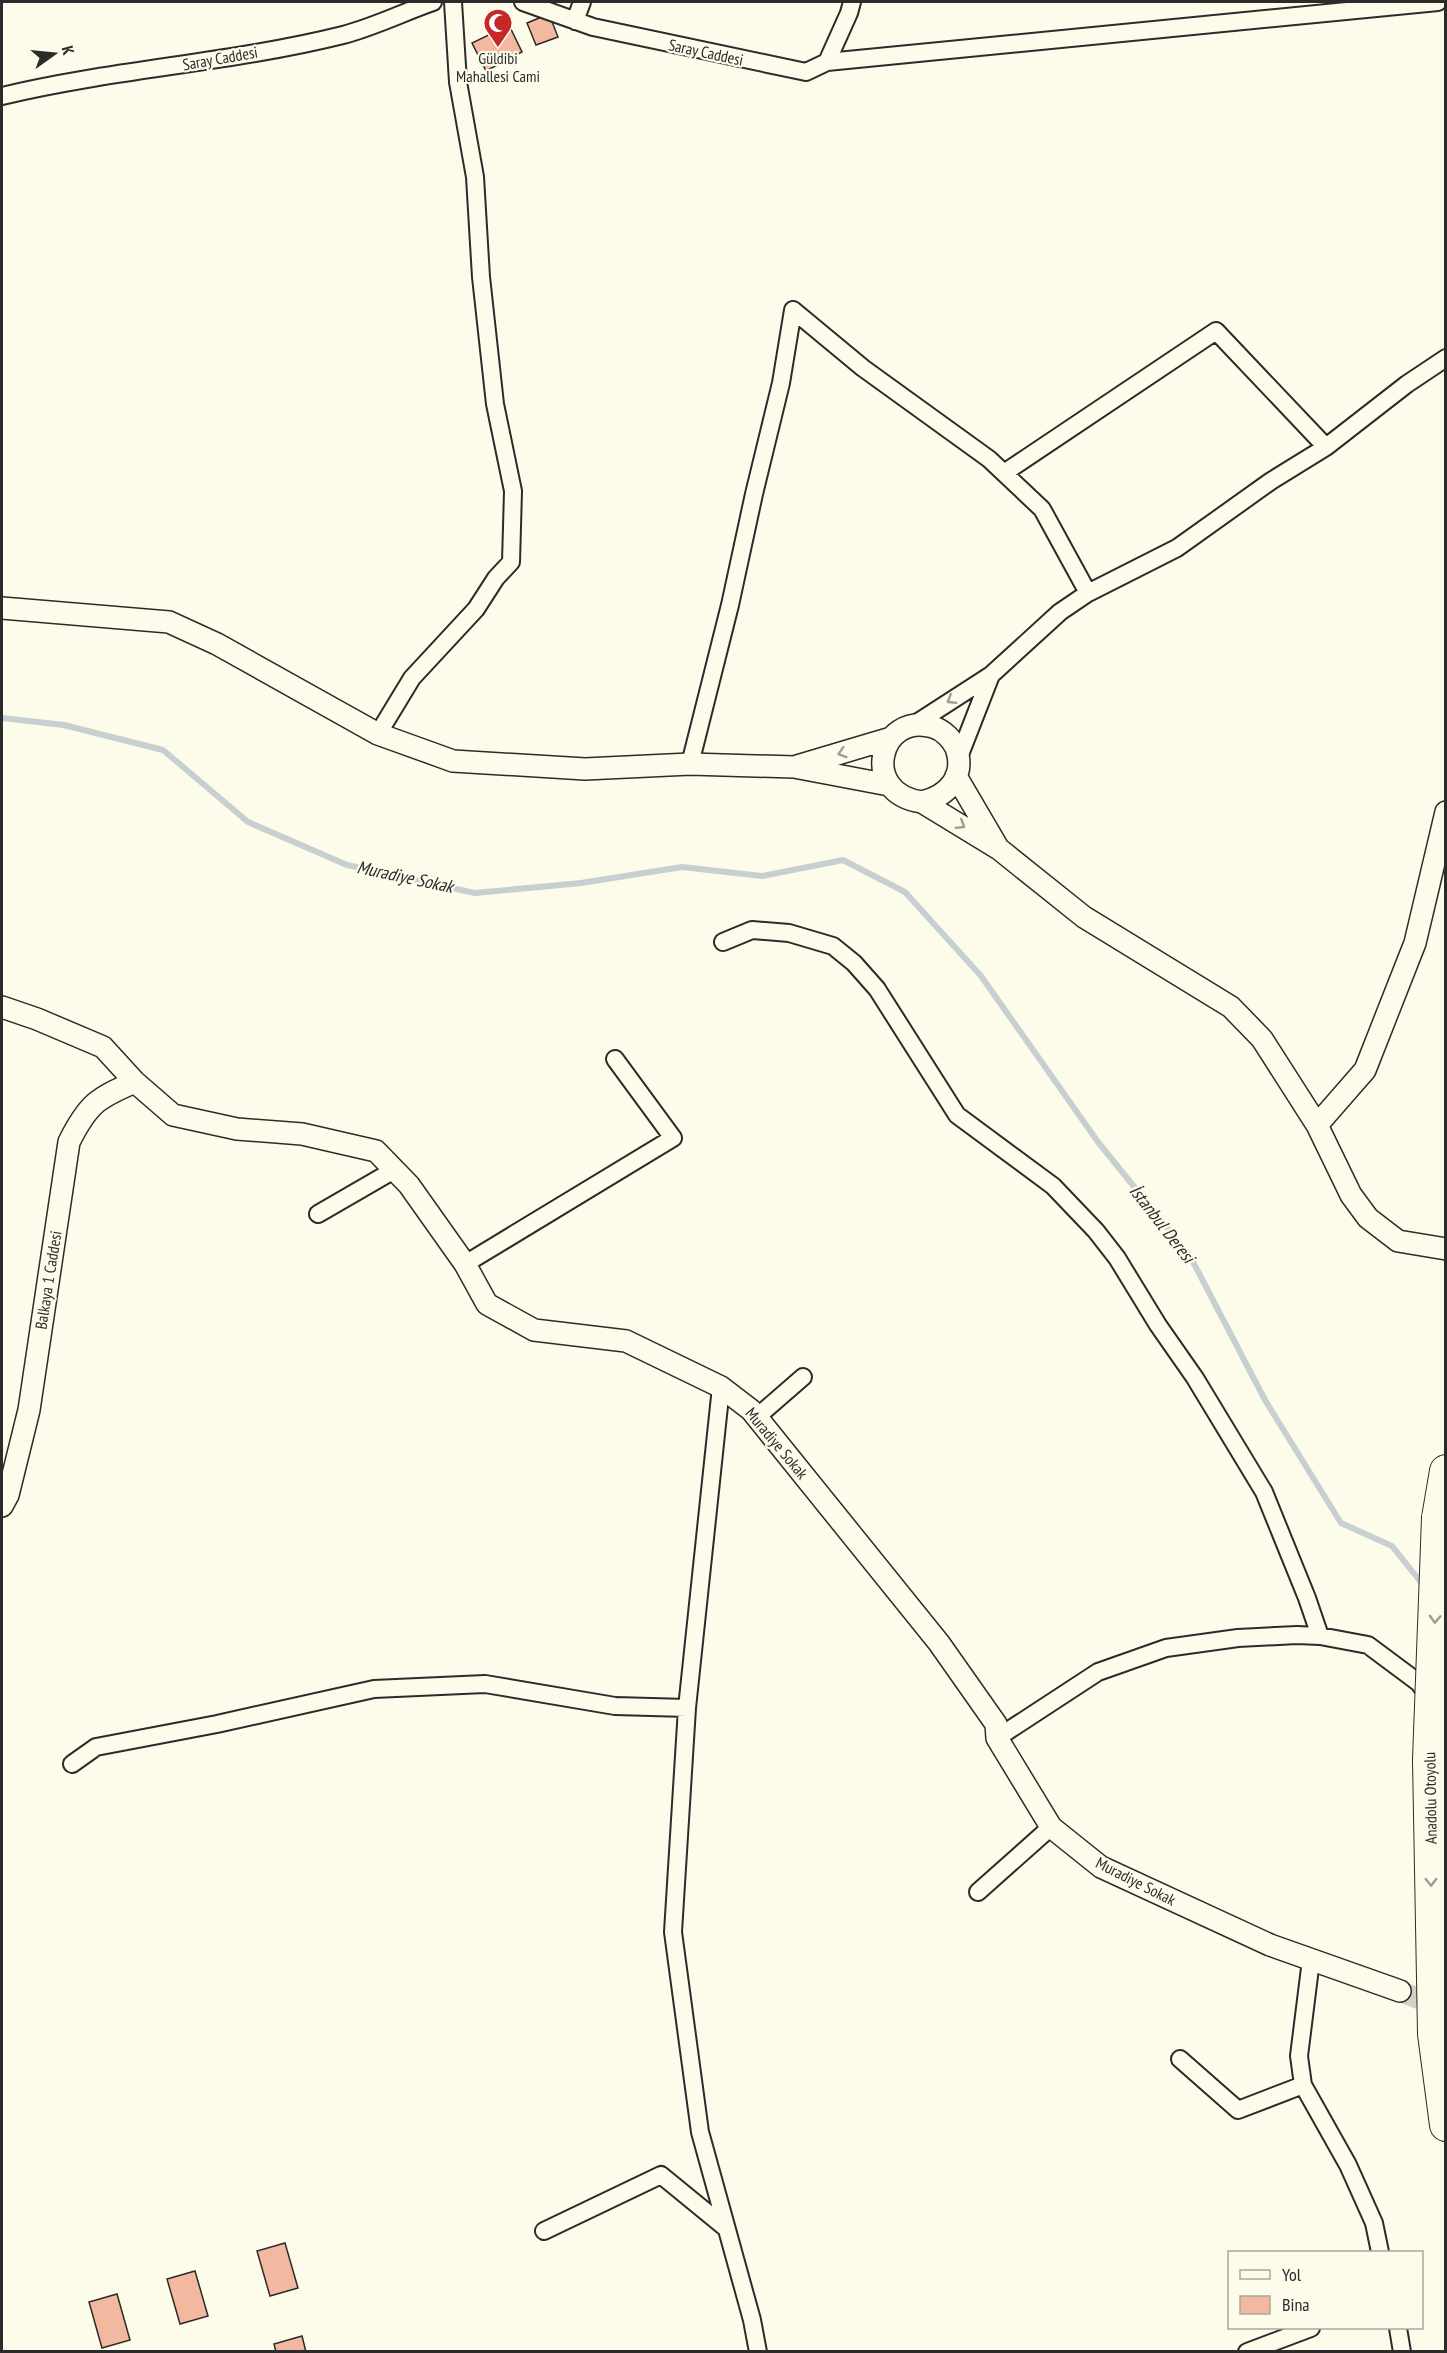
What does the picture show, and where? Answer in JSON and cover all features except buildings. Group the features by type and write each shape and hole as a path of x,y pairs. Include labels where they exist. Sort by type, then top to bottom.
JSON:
{"highway":[{"name":"Anadolu Otoyolu","path":"1446,1471 1438,1518 1429,1760 1434,2034 1446,2125"}],"street":[{"name":"Saray Caddesi","path":"2,96 40,87 202,62 345,34 434,2"},
{"path":"378,734 412,678 476,609 496,578 511,562 513,491 495,404 481,277 475,177 458,82 453,2"},
{"name":"Saray Caddesi","path":"523,2 593,27 806,72 826,62 1438,2"},
{"path":"575,21 582,2"},
{"path":"826,62 852,2"},
{"path":"690,764 730,605 781,383 794,310 863,368 989,459 1042,509 1088,593"},
{"path":"1004,473 1216,331 1326,447"},
{"path":"912,726 991,675 1060,612 1088,593 1177,548 1271,482 1326,447 1407,384 1446,358"},
{"path":"2,608 168,622 227,649 378,734 453,761 585,769 690,764 794,767 889,785"},
{"path":"922,802 946,793 991,675"},
{"path":"999,849 957,766 955,745 947,735 936,728 924,725 900,730 891,738 882,761 889,785 898,794 909,800 922,802 999,849 1084,917 1231,1007 1262,1039 1317,1125 1351,1195 1368,1218 1398,1241 1446,1249"},
{"path":"794,767 891,738"},
{"path":"1317,1125 1365,1070 1415,943 1446,812"},
{"path":"723,942 752,930 789,933 833,946 854,963 877,989 957,1114 1053,1186 1096,1232 1117,1258 1158,1325 1195,1377 1264,1492 1320,1636"},
{"name":"Muradiye Sokak","path":"2,1007 104,1047 135,1082 173,1115 237,1129 302,1134 376,1151 409,1185 465,1264 487,1304 534,1330 626,1341 721,1387 757,1417 939,1642 996,1724 997,1738 1051,1827 1101,1867 1270,1945 1400,1991"},
{"path":"465,1264 673,1138 615,1059"},
{"name":"Balkaya 1 Caddesi","path":"2,1506 8,1495 28,1410 69,1142 81,1118 103,1096 135,1082"},
{"path":"318,1214 394,1170"},
{"path":"757,1417 803,1377"},
{"path":"721,1387 687,1708 673,1932 700,2132 752,2320 758,2352"},
{"path":"997,1738 1098,1672 1140,1656 1166,1648 1238,1638 1297,1635 1320,1636 1368,1645 1419,1683 1446,1719"},
{"path":"72,1764 96,1746 216,1724 374,1689 484,1684 615,1706 687,1708"},
{"path":"978,1892 1051,1827"},
{"path":"1311,1960 1299,2056 1303,2085 1348,2165 1374,2223 1380,2251"},
{"path":"1180,2060 1238,2110 1303,2085"},
{"path":"544,2231 661,2175 727,2229"},
{"path":"1247,2352 1308,2329"},
{"path":"1398,2329 1402,2352"}],"waterway":[{"name":"İstanbul Deresi","path":"2,718 64,725 163,750 248,822 347,865 475,893 581,883 682,867 762,876 843,860 905,892 981,976 1098,1142 1190,1256 1265,1400 1341,1523 1392,1546 1424,1586"}],"tunnel":[{"path":"1400,1991 1444,2009"}],"place":[{"name":"Güldibi Mahallesi Cami","path":"498,48"}]}
